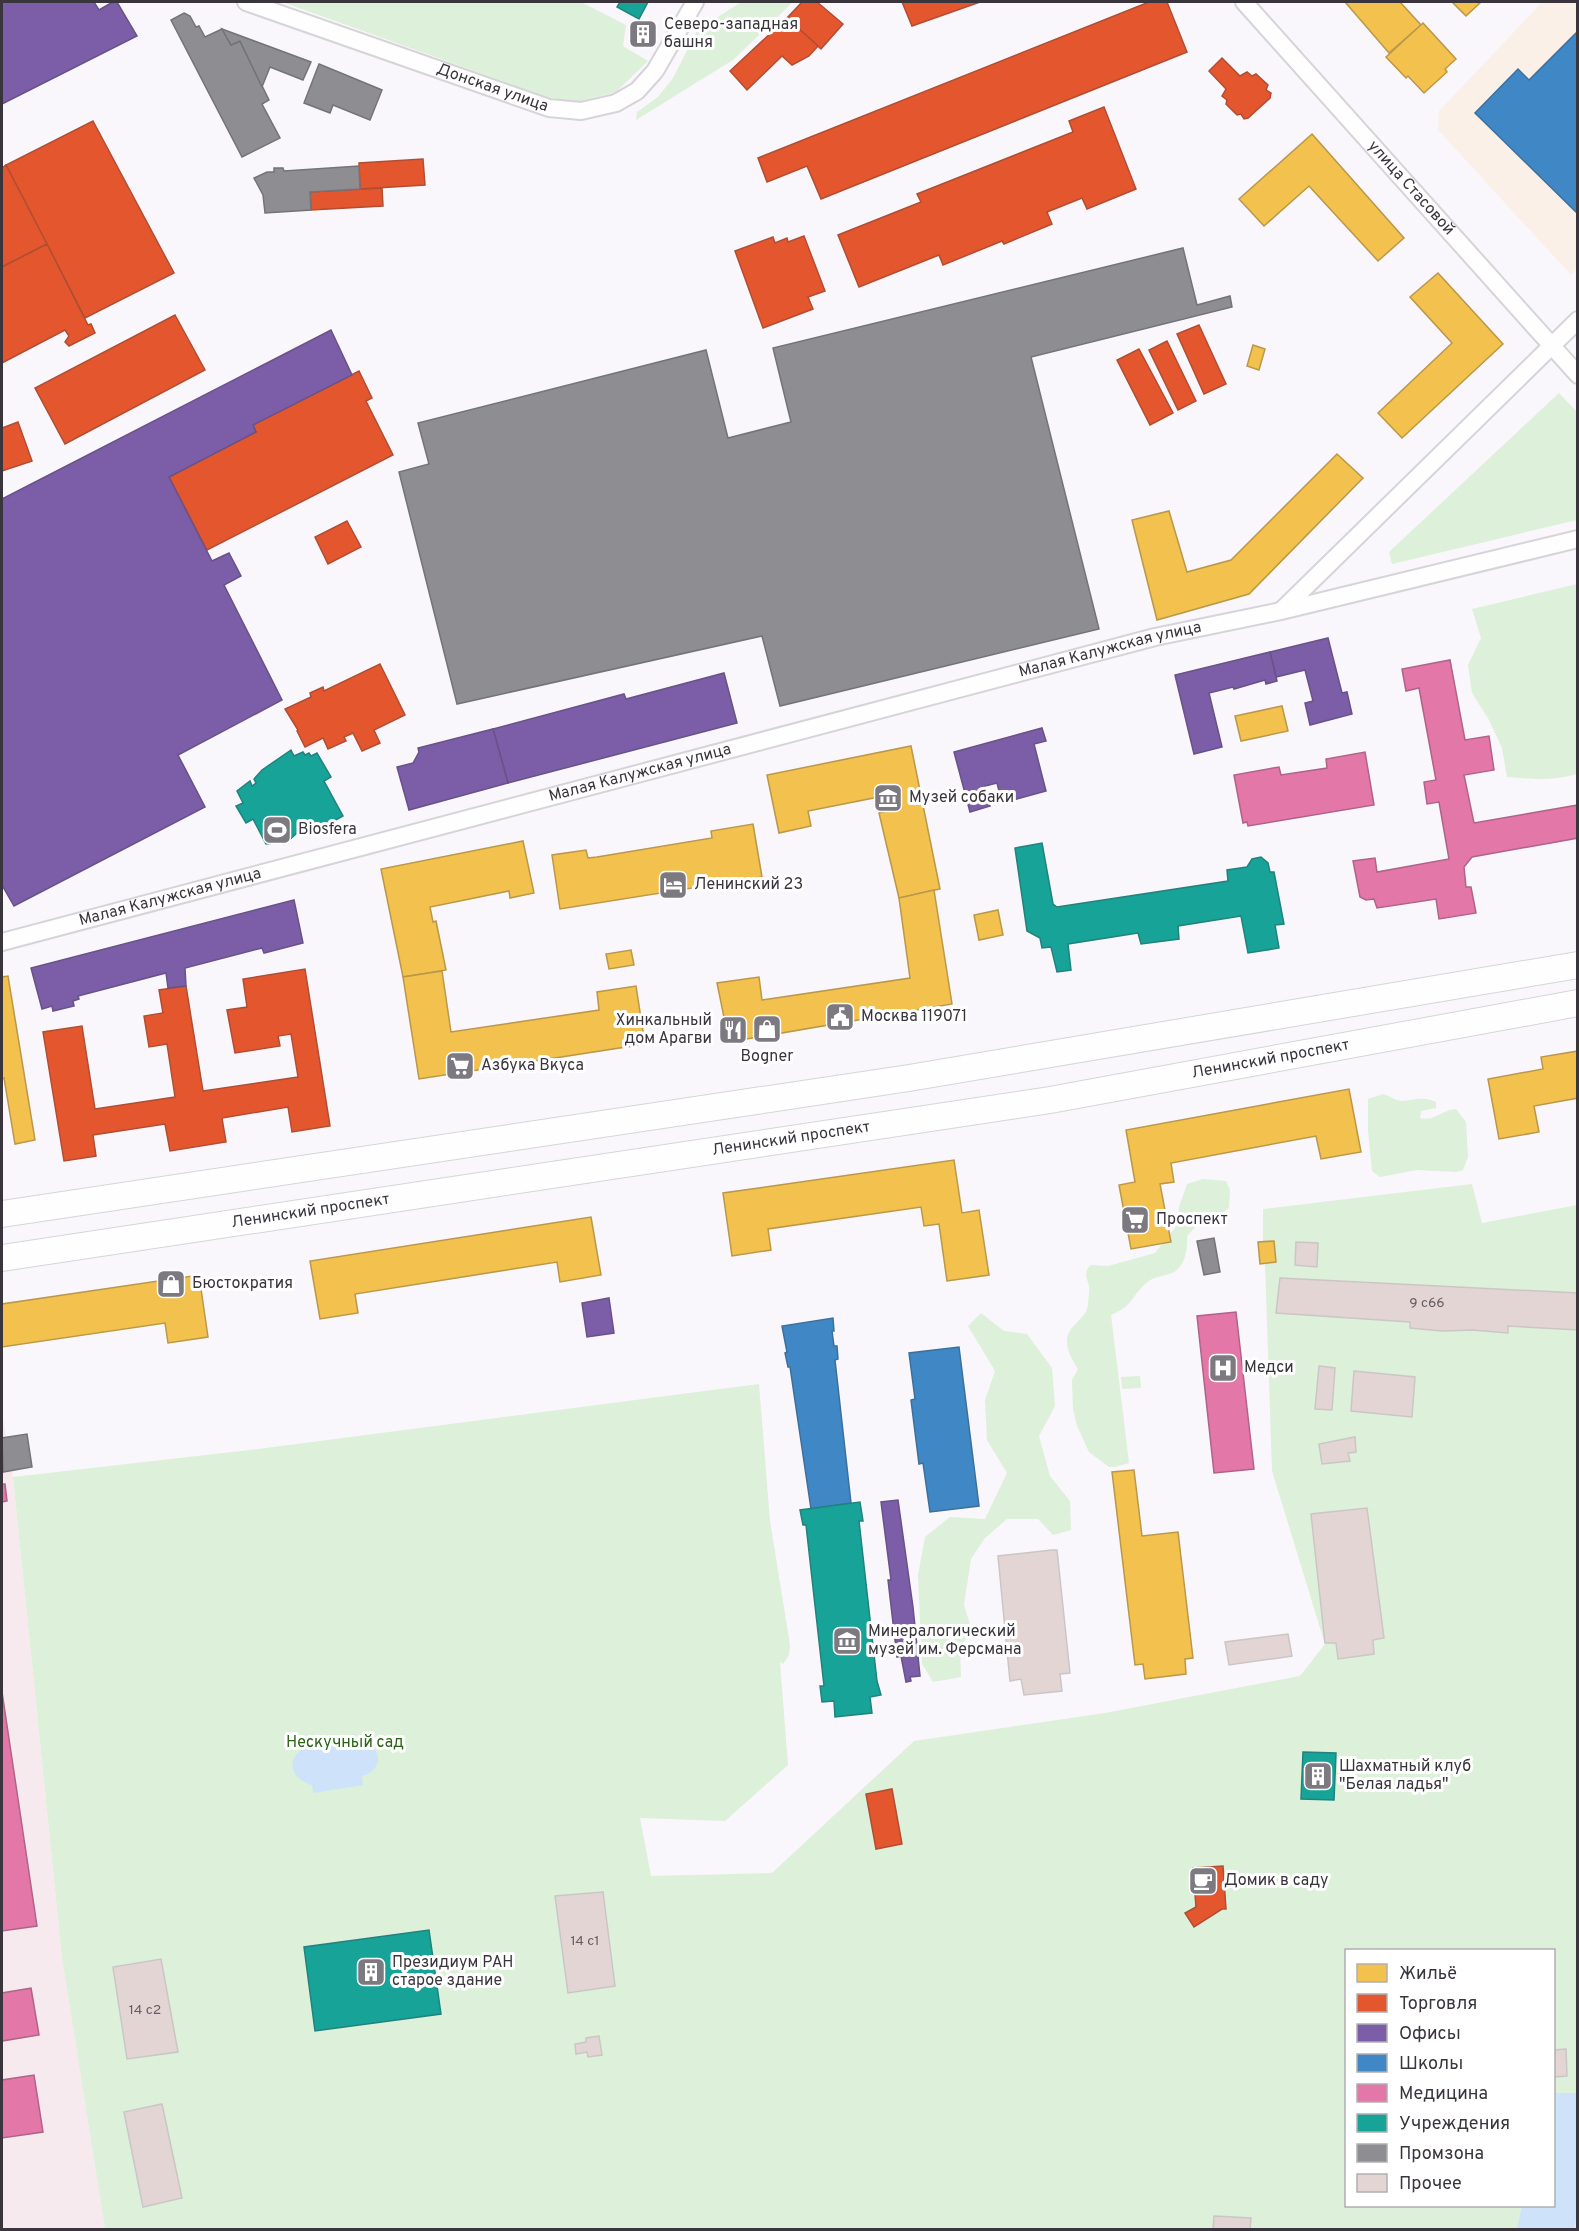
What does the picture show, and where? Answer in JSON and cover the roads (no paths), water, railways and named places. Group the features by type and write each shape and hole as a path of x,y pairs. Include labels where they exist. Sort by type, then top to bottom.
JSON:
{"main road":[{"path":"2,1214 909,1078 1578,965"},
{"name":"Ленинский проспект","path":"2,1258 1050,1100 1578,1003"}],"street":[{"name":"Донская улица","path":"246,2 549,108 581,111 616,103 637,92 655,71 695,2"},
{"name":"улица Стасовой","path":"1245,2 1578,375"},
{"path":"1281,611 1578,320"},
{"name":"Малая Калужская улица","path":"2,942 1155,637 1281,611 1578,539"}],"water":[{"path":"356,1734 357,1741 372,1746 378,1757 375,1768 362,1776 363,1785 313,1793 312,1785 295,1773 293,1762 295,1756 307,1747 306,1741"},
{"path":"1555,2093 1576,2093 1578,2209 1574,2229 1517,2229 1522,2207 1555,2207"}],"place":[{"name":"Северо-западная башня","path":"643,34"},
{"name":"Музей собаки","path":"888,798"},
{"name":"Biosfera","path":"277,830"},
{"name":"Ленинский 23","path":"673,885"},
{"name":"Москва 119071","path":"840,1017"},
{"name":"Bogner","path":"767,1029"},
{"name":"Хинкальный дом Арагви","path":"733,1030"},
{"name":"Азбука Вкуса","path":"460,1066"},
{"name":"Проспект","path":"1135,1220"},
{"name":"Бюстократия","path":"171,1284"},
{"name":"Медси","path":"1223,1368"},
{"name":"Минералогический музей им. Ферсмана","path":"847,1641"},
{"name":"Шахматный клуб \"Белая ладья\"","path":"1318,1776"},
{"name":"Домик в саду","path":"1203,1881"},
{"name":"Президиум РАН старое здание","path":"371,1972"}],"park label":[{"name":"Нескучный сад","path":"345,1743"}]}
